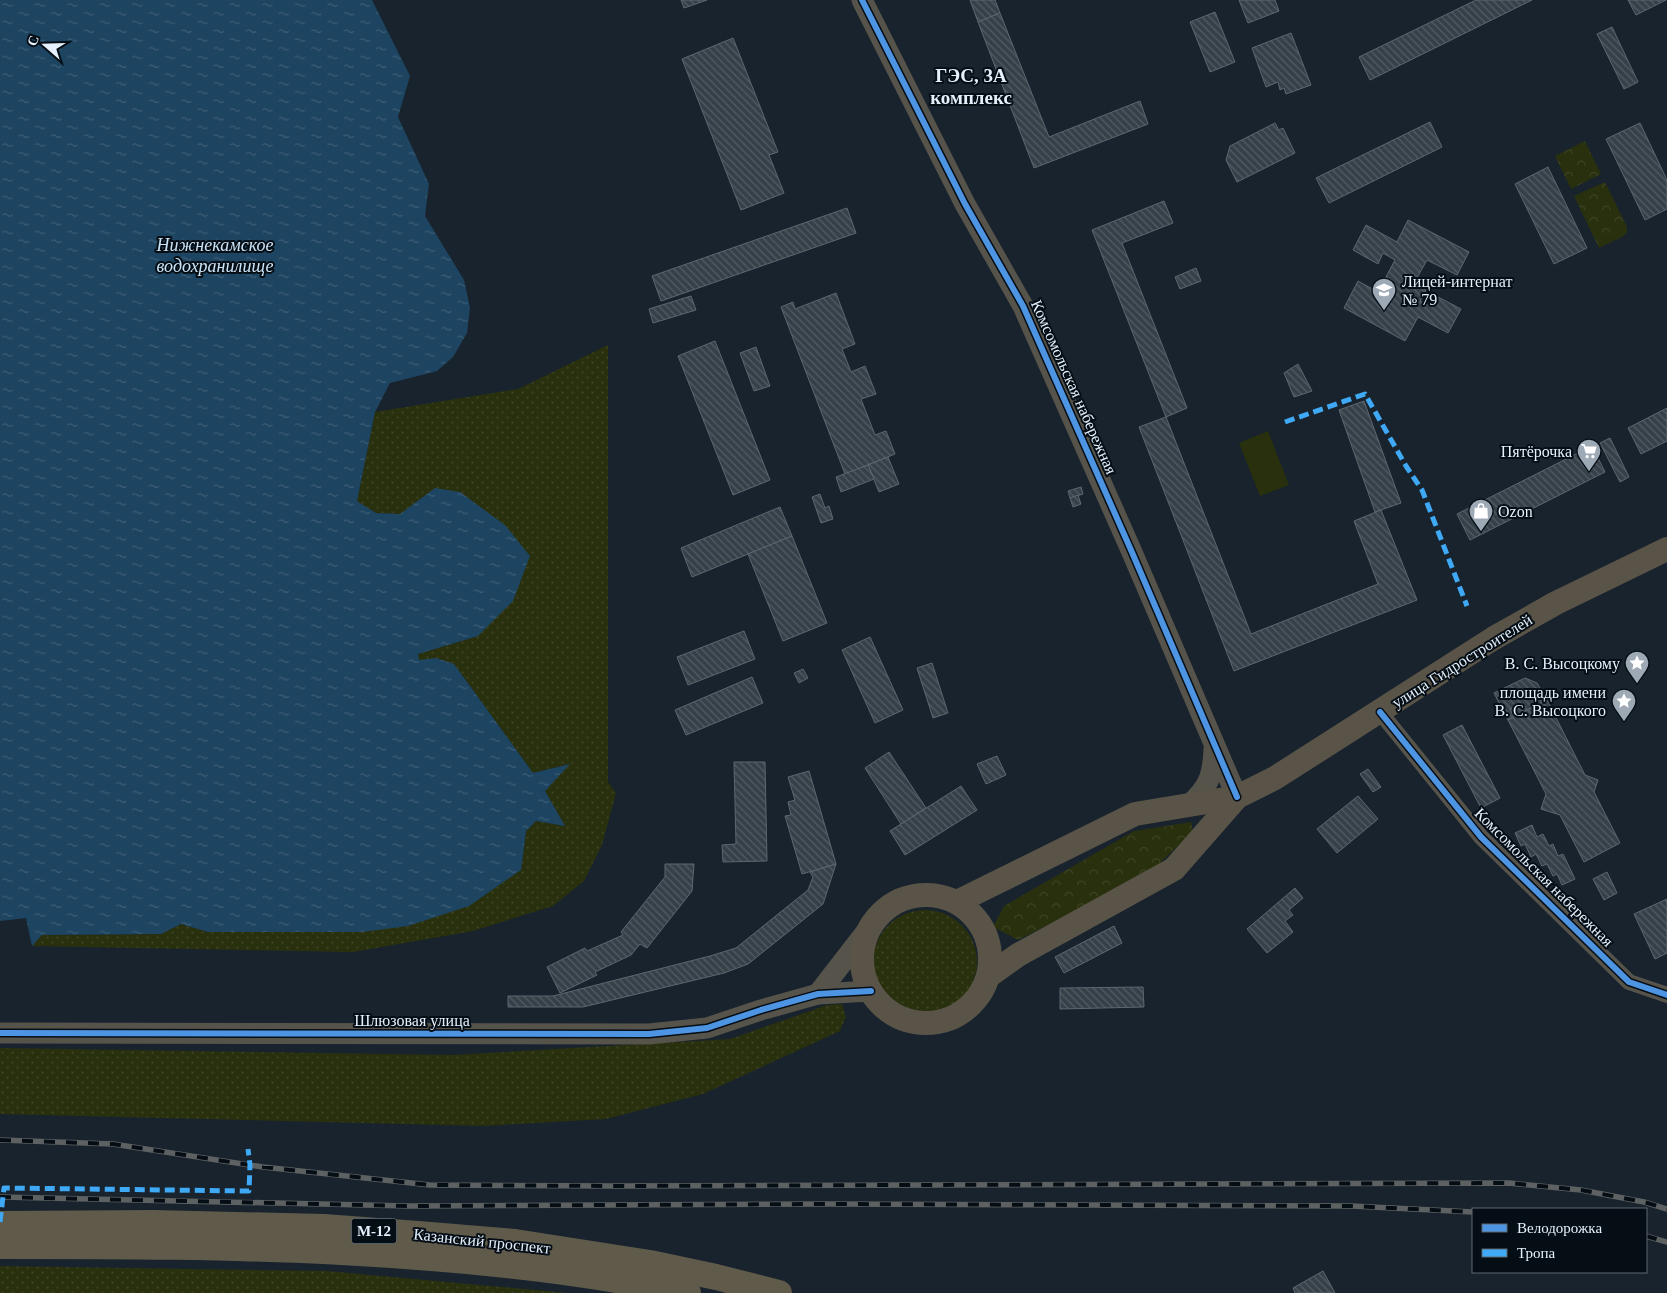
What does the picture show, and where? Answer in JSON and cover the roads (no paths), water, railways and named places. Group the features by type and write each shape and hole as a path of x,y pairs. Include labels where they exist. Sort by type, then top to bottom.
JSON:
{"main road":[{"name":"улица Гидростроителей","path":"1236,797 1275,778 1494,638 1556,603 1667,549"},
{"path":"957,902 1135,814 1236,797"},
{"path":"990,975 989,945 983,929 973,915 957,902 943,897 928,895 908,898 891,905 876,919 866,938 862,958 864,974 871,992 886,1009 899,1017 916,1022 937,1022 953,1018 969,1007 979,996 990,975 1018,955 1174,869 1236,797"},
{"name":"Казанский проспект","path":"0,1224 154,1223 324,1227 515,1242 650,1263 779,1293"},
{"name":"Казанский проспект","path":"0,1246 321,1250 513,1266 648,1285 688,1293"}],"street":[{"name":"Комсомольская набережная","path":"862,0 965,204 1023,306 1236,797"},
{"name":"Комсомольская набережная","path":"1380,712 1481,837 1629,982 1667,995"},
{"path":"1189,805 1202,794 1210,780 1214,764 1214,746"},
{"path":"818,994 876,919"},
{"name":"Шлюзовая улица","path":"0,1033 649,1034 707,1028 818,994 871,992"}],"water":[{"name":"Нижнекамское водохранилище","path":"0,0 372,0 410,76 398,117 429,184 425,216 464,280 470,308 467,333 453,357 437,371 390,383 375,412 357,501 376,513 400,514 435,488 460,492 505,525 530,556 513,601 478,636 418,654 419,660 436,658 454,664 533,773 570,764 545,791 565,826 536,821 526,831 521,870 469,906 408,926 362,932 208,932 181,924 161,934 42,935 32,946 26,918 0,921"}],"railway":[{"path":"0,1140 113,1144 263,1167 430,1185 1509,1183 1581,1190 1644,1202 1667,1209"},
{"path":"0,1197 409,1206 828,1204 1352,1206 1472,1212"},
{"path":"1647,1236 1667,1242"}],"place":[{"name":"Лицей-интернат № 79","path":"1384,311"},
{"name":"Пятёрочка","path":"1589,472"},
{"name":"Ozon","path":"1481,532"},
{"name":"В. С. Высоцкому","path":"1637,684"},
{"name":"площадь имени В. С. Высоцкого","path":"1624,722"}],"district":[{"name":"ГЭС, 3А комплекс","path":"971,86"}]}
